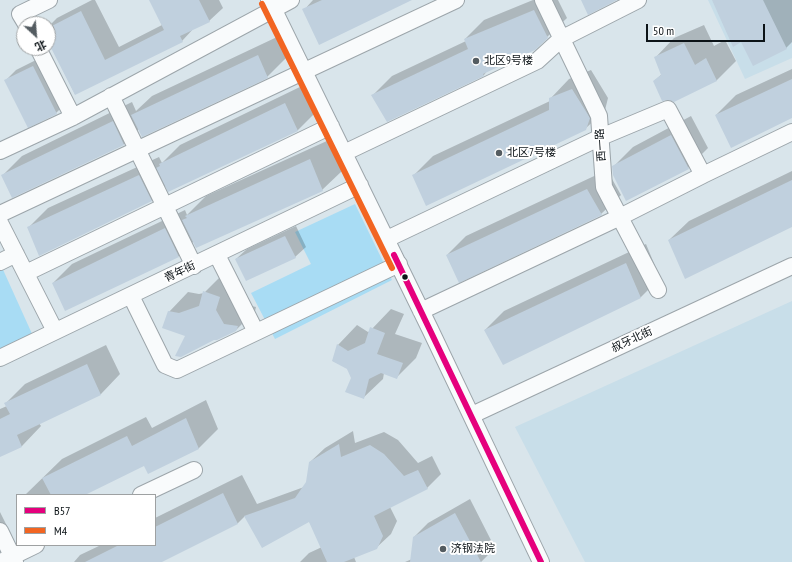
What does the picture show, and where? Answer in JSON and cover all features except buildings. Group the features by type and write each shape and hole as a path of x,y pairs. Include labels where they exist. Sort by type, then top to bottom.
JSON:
{"street":[{"path":"21,16 20,14 49,0"},
{"path":"0,151 73,117 271,4 291,0"},
{"path":"0,214 456,0"},
{"name":"西一路","path":"543,0 599,116 604,187 658,290"},
{"path":"344,153 537,61 561,39 638,0"},
{"path":"271,4 387,239 541,562"},
{"path":"42,56 73,117"},
{"path":"111,96 136,150 194,266"},
{"path":"387,239 601,137 668,109 703,175"},
{"path":"26,273 331,126"},
{"path":"421,311 620,217 792,132"},
{"name":"青年街","path":"0,358 360,185"},
{"path":"0,223 55,331"},
{"path":"0,262 16,254"},
{"path":"217,255 256,332"},
{"path":"131,296 166,365 177,370 398,264"},
{"name":"叔牙北街","path":"472,415 792,266"},
{"path":"143,494 194,470"},
{"path":"0,531 10,560 34,546"}],"shaded area":[{"path":"708,0 792,0 792,58 745,79"},
{"path":"355,204 392,280 275,339 251,293 311,264 295,232"},
{"path":"0,263 33,336 0,351"},
{"path":"792,301 792,562 585,562 515,427"}],"transit line":[{"name":"M4","path":"262,4 392,268"},
{"name":"B57","path":"394,255 541,562"}],"place":[{"name":"北区9号楼","path":"476,61"},
{"name":"北区7号楼","path":"499,153"},
{"name":"济钢法院","path":"443,549"}]}
